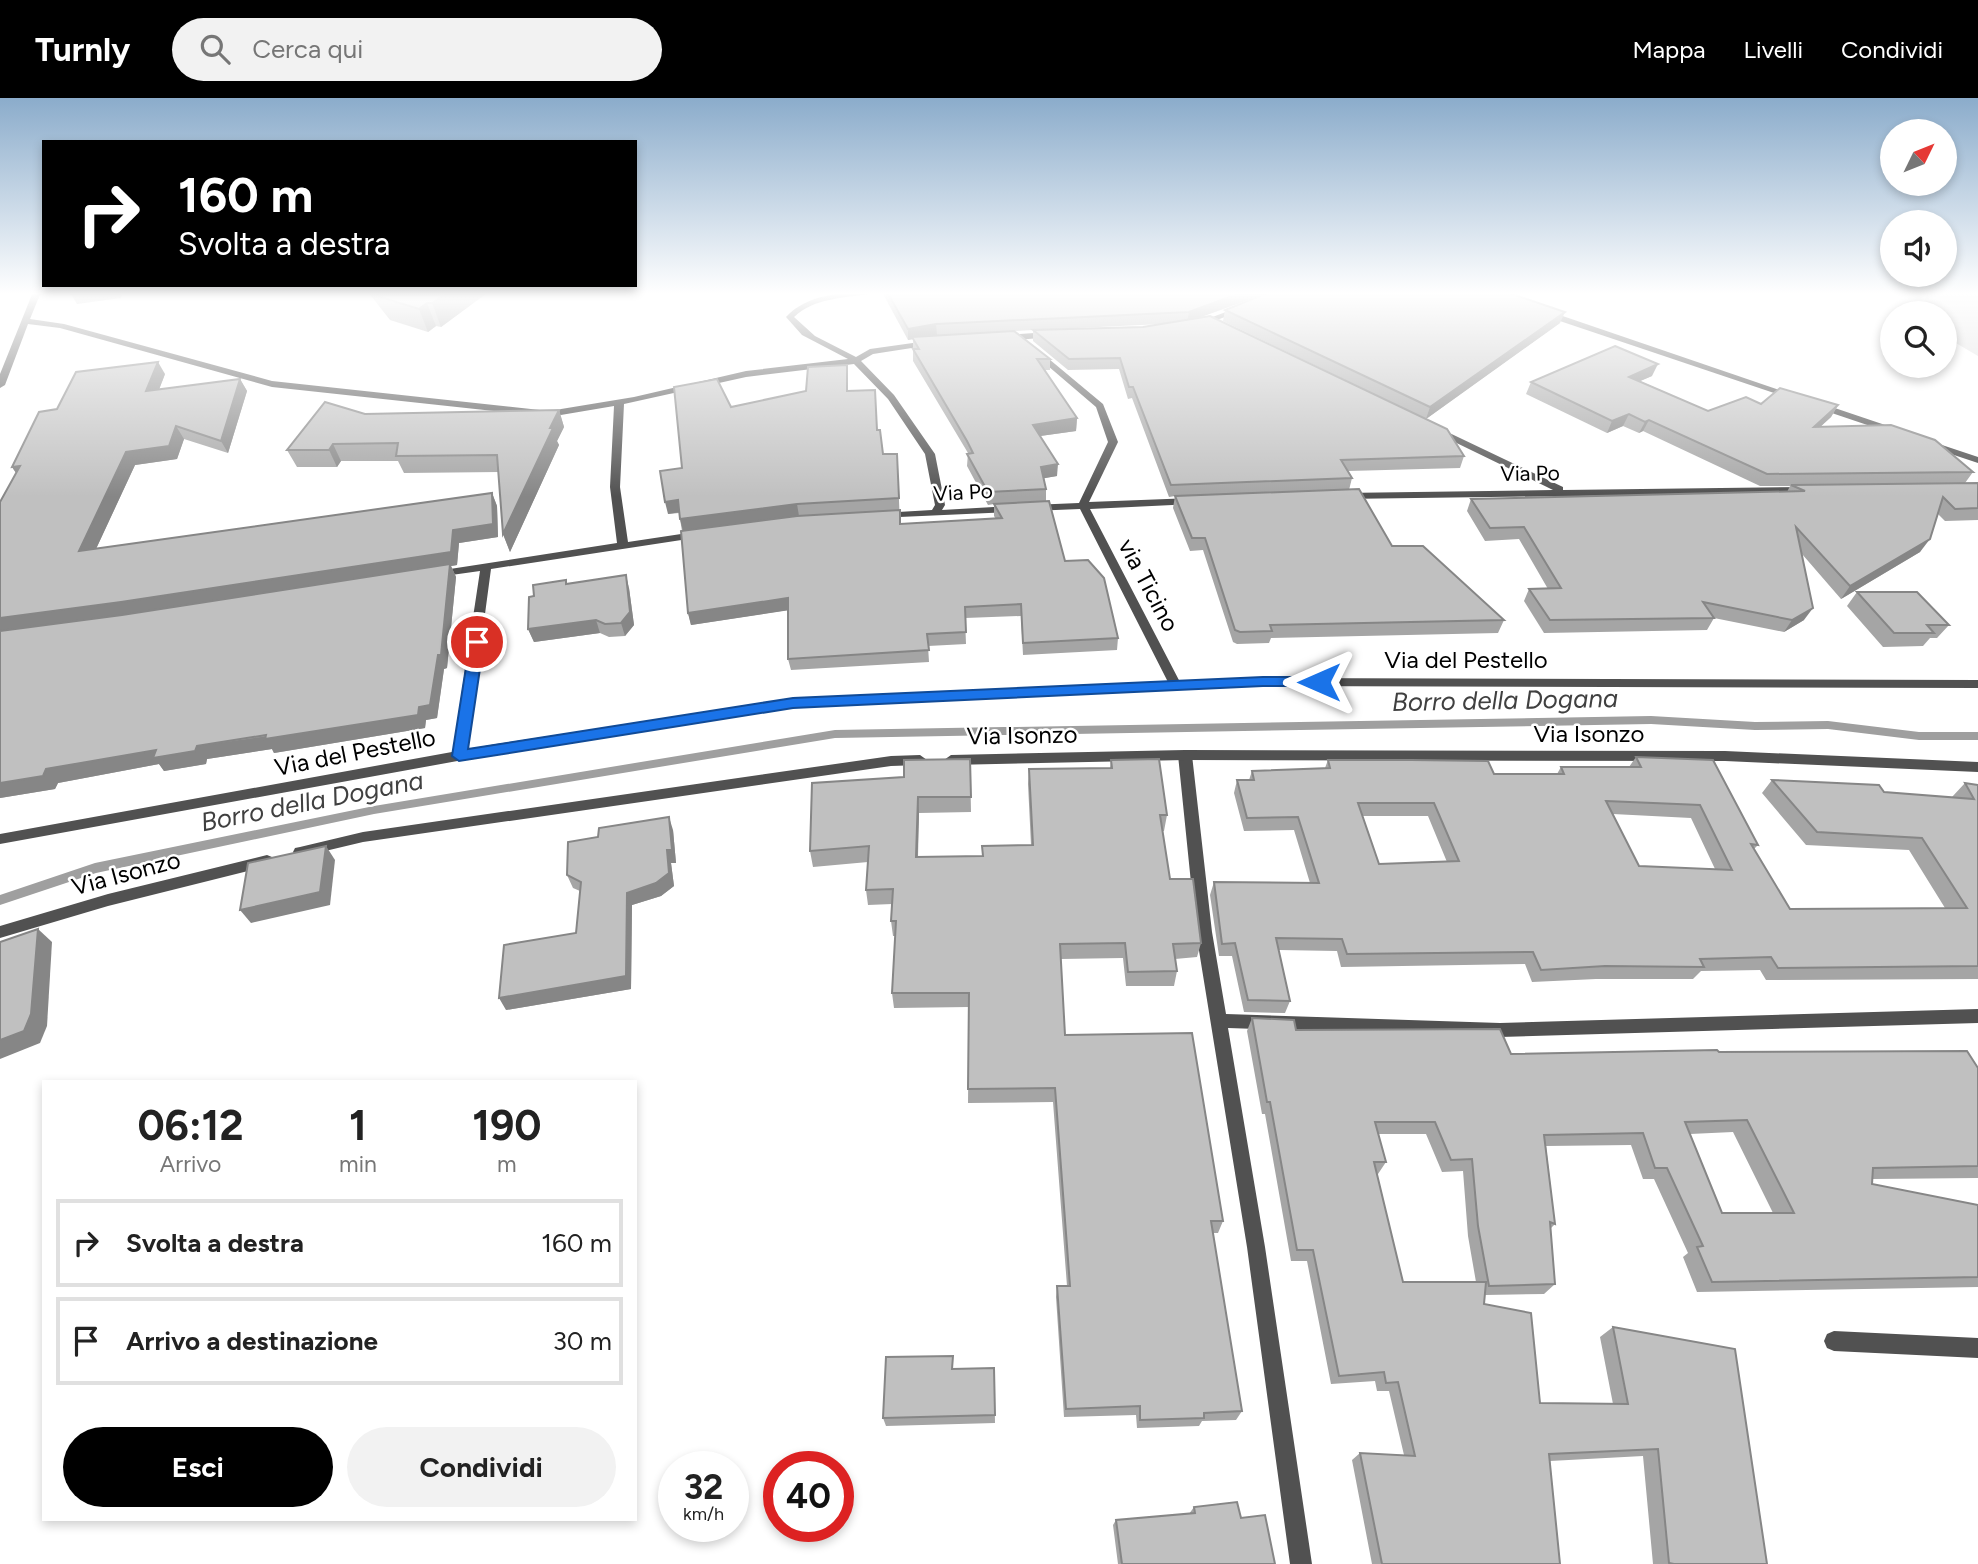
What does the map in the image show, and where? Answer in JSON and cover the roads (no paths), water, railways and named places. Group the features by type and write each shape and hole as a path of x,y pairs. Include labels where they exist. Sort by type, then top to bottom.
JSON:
{"street":[{"path":"0,385 9,360"},
{"path":"186,360 272,384 549,414 619,403 746,374 856,361 891,397 930,454 940,505 935,513"},
{"path":"1048,360 1100,406 1113,442 1083,505"},
{"path":"1686,360 1903,435"},
{"path":"619,403 615,487 623,545"},
{"path":"1429,427 1563,491"},
{"path":"1916,439 1978,460"},
{"name":"Via Po","path":"1329,496 1563,491 1822,490"},
{"name":"Via Po","path":"867,517 1206,501"},
{"name":"via Ticino","path":"1083,505 1176,686"},
{"path":"418,577 718,532"},
{"path":"459,756 486,566"},
{"name":"Via del Pestello","path":"0,839 459,756 793,703 1263,682 1978,684"},
{"path":"1185,755 1204,932 1256,1247 1301,1564"},
{"name":"Via Isonzo","path":"0,932 108,900 363,837 891,761 1185,755 1725,756 1978,767"},
{"path":"1220,1021 1500,1030 1978,1016"},
{"path":"1834,1341 1978,1348"}],"waterway":[{"name":"Borro della Dogana","path":"0,900 95,868 374,810 835,734 1651,720 1755,726 1828,725 1919,736 1978,736"}]}
